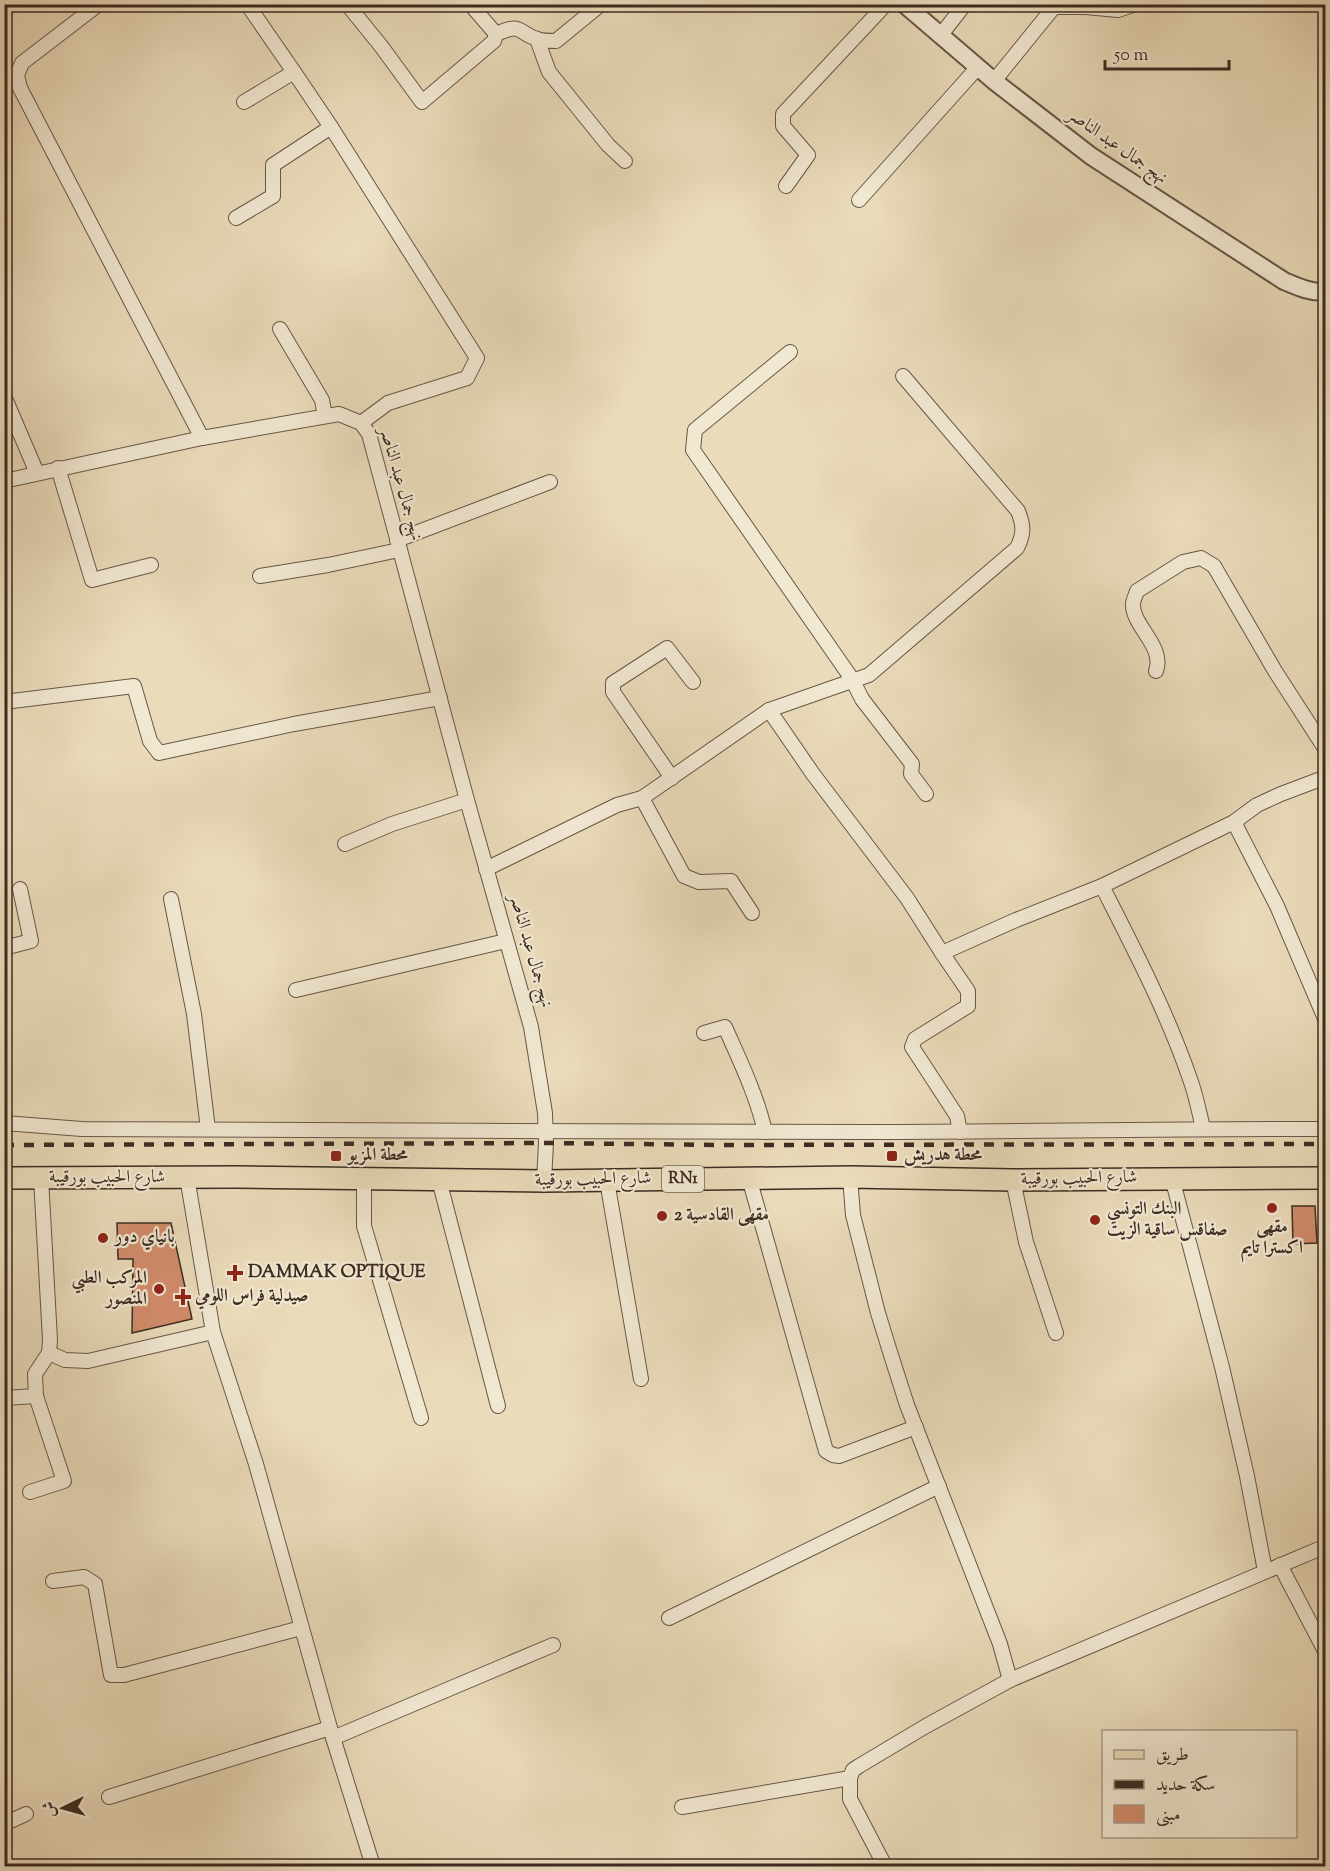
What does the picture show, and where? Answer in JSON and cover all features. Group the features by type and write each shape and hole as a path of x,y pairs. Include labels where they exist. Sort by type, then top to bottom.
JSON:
{"main road":[{"name":"شارع الحبيب بورقيبة","path":"4,1178 187,1177 544,1181 850,1177 1013,1180 1326,1179"}],"street":[{"path":"99,4 22,63 17,75 20,88 202,438"},
{"path":"248,4 330,127 477,358 467,378 388,403 361,423"},
{"path":"347,4 422,102 494,40 496,34 510,28 520,29 537,39 556,42 601,4"},
{"path":"470,4 496,34"},
{"path":"786,186 808,155 783,126 783,114 886,4"},
{"name":"نهج جمال عبد الناصر","path":"904,4 994,81 1091,156 1284,281 1302,289 1326,291"},
{"path":"940,36 965,4"},
{"path":"994,81 1054,7 1118,10 1136,4"},
{"path":"537,39 549,72 608,145 625,161"},
{"path":"859,200 978,67"},
{"path":"244,102 294,72"},
{"path":"237,218 273,196 273,165 330,127"},
{"path":"280,329 322,400 325,416"},
{"path":"790,352 695,430 693,450 852,679 862,699 912,764 911,774 926,794"},
{"path":"486,869 617,805 642,798 769,710 852,679 869,675 1017,548 1023,536 1023,523 1018,511 903,376"},
{"path":"4,396 37,473"},
{"name":"نهج جمال عبد الناصر","path":"4,481 202,438 325,416 339,414 361,423 369,435 467,800 531,1027 545,1113 544,1181"},
{"path":"58,468 92,580 151,565"},
{"path":"260,576 328,565 398,545 550,482"},
{"path":"1156,671 1158,664 1155,649 1135,614 1132,604 1137,591 1183,562 1201,558 1214,566 1275,671 1326,750"},
{"path":"672,778 612,692 613,683 667,648 693,682"},
{"path":"4,702 134,686 150,741 159,753 315,720 440,698"},
{"path":"769,710 819,783 907,898 968,992 968,1006 915,1038 912,1047 957,1116 960,1132"},
{"path":"942,953 1016,920 1102,886 1234,822 1257,805 1326,777"},
{"path":"642,798 684,876 699,882 731,881 752,913"},
{"path":"345,844 392,824 467,800"},
{"path":"1234,822 1277,906 1326,1021"},
{"path":"1102,886 1144,968 1175,1037 1191,1081 1203,1128"},
{"path":"4,948 31,941 20,889"},
{"path":"171,899 194,1014 208,1129"},
{"path":"296,990 506,941"},
{"path":"704,1033 724,1027 744,1071 765,1132"},
{"path":"4,1124 82,1128 765,1132 1326,1129"},
{"path":"187,1177 213,1332 256,1464 332,1733 373,1866"},
{"path":"850,1177 853,1215 878,1313 916,1427 1000,1644 1010,1680"},
{"path":"30,1492 64,1481 36,1395 35,1374 49,1353 50,1340 41,1178"},
{"path":"364,1178 364,1226 421,1418"},
{"path":"749,1178 826,1451 839,1456 916,1427"},
{"path":"1172,1178 1222,1367 1247,1476 1265,1571"},
{"path":"439,1180 498,1406"},
{"path":"1013,1180 1026,1242 1056,1333"},
{"path":"607,1181 641,1379"},
{"path":"49,1353 64,1360 88,1361 213,1332"},
{"path":"4,1398 36,1395"},
{"path":"669,1618 939,1486"},
{"path":"885,1866 850,1799 850,1778 853,1770 926,1726 1010,1680 1326,1546"},
{"path":"1280,1565 1326,1653"},
{"path":"53,1581 84,1576 95,1584 111,1675 124,1676 302,1628"},
{"path":"109,1797 332,1733 553,1646"},
{"path":"682,1807 850,1778"},
{"path":"4,1824 26,1814"}],"building":[{"path":"1292,1206 1315,1206 1317,1243 1293,1244"},
{"name":"المركب الطبي المنصور","path":"117,1223 171,1223 192,1319 132,1333 133,1259 118,1259"}],"railway":[{"path":"4,1145 1326,1144"}],"place":[{"name":"محطة المزيو","path":"336,1156"},
{"name":"محطة هدريش","path":"892,1156"},
{"name":"مقهى اكسترا تايم","path":"1272,1208"},
{"name":"مقهى القادسية 2","path":"662,1216"},
{"name":"البنك التونسي صفاقس ساقية الزيت","path":"1095,1220"},
{"name":"بانياي دور","path":"103,1238"},
{"name":"DAMMAK OPTIQUE","path":"235,1273"},
{"name":"المركب الطبي المنصور","path":"159,1289"},
{"name":"صيدلية فراس اللومي","path":"183,1297"}]}
